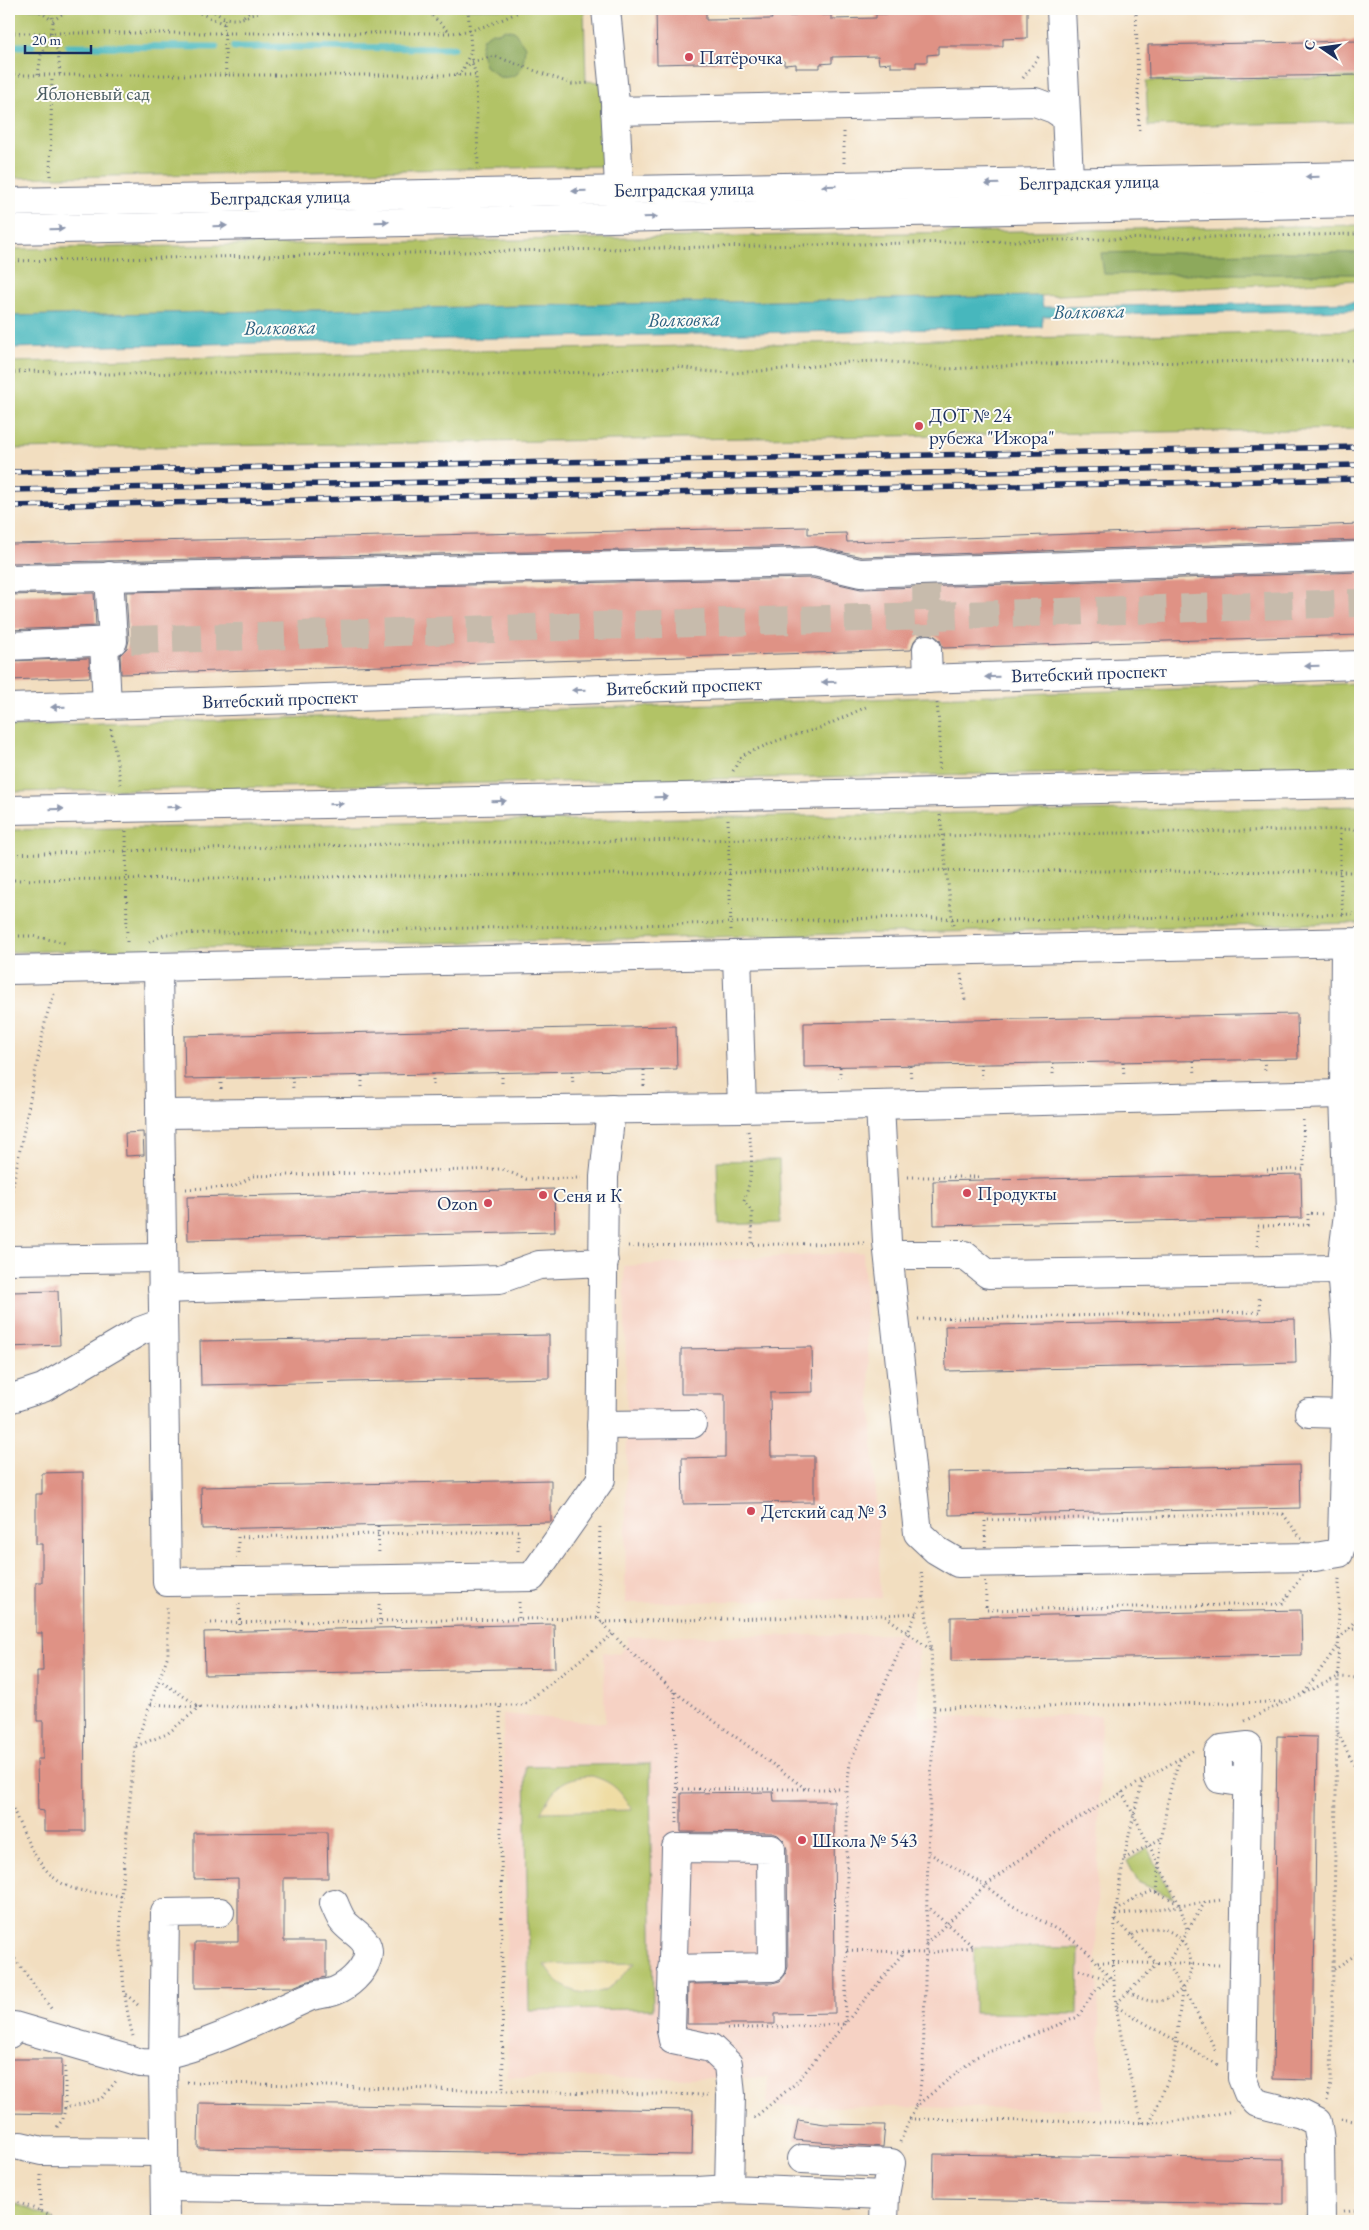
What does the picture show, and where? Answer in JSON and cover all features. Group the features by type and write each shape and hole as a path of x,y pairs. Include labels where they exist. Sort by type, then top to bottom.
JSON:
{"street":[{"path":"606,9 615,111 620,218"},
{"path":"1061,9 1071,209"},
{"path":"615,111 1034,102 1054,108 1066,116"},
{"name":"Белградская улица","path":"9,202 1360,176"},
{"name":"Белградская улица","path":"9,230 1360,203"},
{"path":"9,578 814,562 860,573 926,577 1360,556"},
{"path":"107,705 116,641 109,576"},
{"path":"9,646 116,641"},
{"path":"927,649 928,679"},
{"name":"Витебский проспект","path":"9,708 1360,665"},
{"path":"9,810 1360,784"},
{"path":"9,970 152,956 736,955 1353,942 1344,1094 1354,1214 1341,1269 1354,1345 1345,1414 1342,1541 1339,1553 1315,1558 958,1563 936,1550 918,1533 888,1249 882,1177 880,1105"},
{"path":"736,955 742,1108"},
{"path":"152,956 160,1114 167,1582 532,1577 600,1479 604,1177 611,1109"},
{"path":"160,1114 742,1108 1344,1094"},
{"path":"888,1249 964,1255 988,1274 1341,1269"},
{"path":"162,1288 500,1279 539,1265 604,1254"},
{"path":"9,1260 162,1258"},
{"path":"9,1399 43,1388 140,1331 162,1323"},
{"path":"1308,1413 1345,1414"},
{"path":"601,1426 692,1424"},
{"path":"1247,1783 1242,2078 1248,2093 1257,2103 1301,2114 1317,2122 1320,2141 1321,2221"},
{"path":"672,1969 772,1967 771,1849 676,1848 672,1969 671,2030 673,2040 712,2048 728,2064 731,2095 730,2189"},
{"path":"9,2034 14,2026 152,2064 251,2025 312,1996 336,1991 354,1978 367,1959 367,1946 361,1935 343,1921 334,1903"},
{"path":"165,2221 164,2152 152,2064 165,1913 220,1912"},
{"path":"31,2148 164,2152"},
{"path":"802,2159 891,2163 885,2195 884,2221"},
{"path":"166,2187 585,2192 730,2189 885,2195"}],"path":[{"path":"36,9 53,20"},
{"path":"38,75 41,55 50,41 53,20 50,9"},
{"path":"53,20 68,9"},
{"path":"192,9 224,21 242,18 266,9"},
{"path":"210,9 224,21 226,76"},
{"path":"242,18 252,9"},
{"path":"425,9 451,33"},
{"path":"468,9 472,62 476,75 478,172"},
{"path":"9,33 451,33 470,31 501,20 524,9"},
{"path":"1136,9 1138,133"},
{"path":"50,41 58,51 60,76"},
{"path":"456,76 468,62 472,51"},
{"path":"456,76 472,62 494,56 572,84 612,82"},
{"path":"9,75 476,75"},
{"path":"50,182 52,76"},
{"path":"844,106 844,171"},
{"path":"9,261 1360,234"},
{"path":"9,373 29,371 102,374 309,372 382,377 421,372 510,375 549,372 599,373 621,369 681,367 733,373 849,362 883,361 948,369 1042,364 1360,360"},
{"path":"928,679 936,701 939,727 938,792 942,835 952,918 965,1000"},
{"path":"9,854 470,842 571,842 1360,828"},
{"path":"1340,829 1340,873 1343,915 1353,942"},
{"path":"9,880 947,870 1360,872"},
{"path":"152,956 166,934 721,924 904,917 1006,920 1225,917 1310,913 1360,914"},
{"path":"9,936 32,936 63,941 70,946"},
{"path":"118,945 136,945"},
{"path":"9,1205 46,1018"},
{"path":"1267,1170 1304,1169 1303,1095"},
{"path":"751,1142 751,1180 744,1201 752,1212 752,1244"},
{"path":"161,1189 234,1187 253,1176 502,1169 526,1179 604,1177"},
{"path":"882,1177 980,1177"},
{"path":"604,1254 752,1244 888,1249"},
{"path":"600,1519 598,1618 601,1622 675,1692 806,1789"},
{"path":"239,1581 238,1537 518,1531 518,1577"},
{"path":"916,2107 923,2068 928,1853 934,1708 932,1651 918,1533"},
{"path":"1325,2108 1331,2084 1339,1553"},
{"path":"152,2064 127,2016 120,1915 135,1746 168,1655 167,1582"},
{"path":"844,2024 847,1950 847,1789 850,1762 924,1596"},
{"path":"601,1622 916,1613"},
{"path":"884,1615 932,1651"},
{"path":"1304,1693 1348,1629 1360,1615"},
{"path":"206,1623 598,1618"},
{"path":"1348,1629 1360,1627"},
{"path":"151,1704 200,1707 523,1705 613,1634"},
{"path":"1242,1722 1338,1677 1360,1678"},
{"path":"159,1680 200,1707"},
{"path":"675,1692 678,1789 676,1848"},
{"path":"934,1708 1285,1702"},
{"path":"500,1706 503,2091"},
{"path":"135,1746 167,1734 200,1707"},
{"path":"1337,1733 1360,1777"},
{"path":"926,1944 985,1886 1062,1828 1195,1749"},
{"path":"1157,1893 1168,1795 1181,1757"},
{"path":"1142,2122 1124,2053 1116,2006 1113,1962 1115,1915 1123,1860 1143,1780"},
{"path":"678,1789 847,1789"},
{"path":"1122,1792 1179,1904 1188,1930"},
{"path":"9,1800 37,1858 56,1879 72,1888 122,1896"},
{"path":"1123,1860 1162,1838"},
{"path":"928,1853 985,1886 1011,1905 1047,1923 1076,1942 1098,1962 1108,1979"},
{"path":"1115,1915 1137,1897 1153,1891 1179,1904"},
{"path":"1115,1915 1179,1904 1246,1896"},
{"path":"1167,1964 1205,1902"},
{"path":"847,1950 926,1953 974,1947 927,1907"},
{"path":"1115,1915 1131,1936 1157,1964"},
{"path":"1129,1991 1137,1997 1156,2001 1166,2000 1182,1989 1187,1982 1191,1965 1190,1956 1182,1940 1166,1930 1157,1928 1138,1931 1131,1936"},
{"path":"9,1951 65,2028 72,2042"},
{"path":"730,2138 796,2084 904,1952"},
{"path":"1333,1970 1360,1952"},
{"path":"1098,1962 1244,1965"},
{"path":"1116,2006 1157,1964"},
{"path":"1116,2006 1220,2066 1211,2040 1167,1964"},
{"path":"1078,1970 1108,1979"},
{"path":"891,2163 909,2119 916,2107 976,2057 1078,2017 1094,1992 1114,1974"},
{"path":"1150,2123 1171,2076 1182,1989"},
{"path":"718,2029 844,2024"},
{"path":"40,2211 31,2148 63,2119 64,2108 101,2099 118,2078 152,2064 503,2091 731,2095"},
{"path":"909,2119 1169,2123 1237,2111"},
{"path":"1332,2118 1360,2122"},
{"path":"9,2199 54,2216 59,2221"}],"shaded area":[{"name":"Детский сад № 3","path":"863,1252 881,1598 625,1603 627,1425 624,1266"},
{"name":"Школа № 543","path":"903,1634 918,1648 919,1717 1101,1715 1096,1958 1104,2109 767,2106 769,2078 508,2077 503,1714 605,1723 603,1652 620,1654 627,1644 627,1637"}],"green space":[{"name":"Яблоневый сад","path":"9,9 584,9 586,81 600,82 609,148 604,166 9,178"},
{"path":"505,29 514,31 525,47 520,71 512,76 499,77 485,66 480,49 483,38 492,32 499,33"},
{"path":"1360,77 1360,122 1148,126 1146,81"},
{"path":"1360,225 1360,280 1041,296 9,316 9,249"},
{"path":"1286,252 1360,253 1360,274 1104,274 1101,253 1215,254"},
{"path":"1360,330 1360,429 9,449 9,362"},
{"path":"1360,683 1360,767 9,792 9,727"},
{"path":"1360,806 1360,923 9,952 9,830"},
{"path":"779,1160 781,1223 719,1225 717,1161"},
{"path":"650,1764 653,2009 529,2010 525,1766"},
{"path":"1148,1848 1173,1898 1138,1882 1127,1861"},
{"path":"974,1947 1079,1948 1078,2014 974,2013"},
{"path":"9,2201 52,2218 55,2221 9,2221"}],"sand":[{"path":"592,1776 612,1785 632,1810 541,1812 550,1796 560,1785 573,1779"},
{"path":"635,1963 613,1985 607,1989 592,1993 576,1991 562,1985 544,1965"}],"water":[{"name":"Волковка","path":"1041,296 1043,307 1360,302 1360,310 1043,316 1042,327 9,348 9,316"}],"building":[{"path":"656,9 706,9 706,20 772,19 771,16 795,16 795,11 821,10 821,15 831,15 831,19 876,18 876,14 889,14 889,10 1027,9 1027,38 1003,39 1003,46 938,46 938,54 927,55 927,62 916,62 916,67 891,67 891,63 879,64 878,56 832,57 832,63 820,64 820,68 796,68 796,64 784,65 784,61 657,64"},
{"path":"1360,41 1360,75 1149,78 1148,45"},
{"path":"1360,524 1360,540 862,557 814,546 9,563 9,544 808,527 808,534 846,533 847,542"},
{"path":"1360,572 1360,635 943,648 940,640 926,633 918,636 911,650 121,674 120,655 127,648 129,640 126,592 812,578 861,589"},
{"path":"94,593 96,626 9,630 9,595"},
{"path":"89,658 90,677 9,680 9,661"},
{"path":"1297,1014 1298,1059 804,1067 804,1023"},
{"path":"676,1026 677,1069 185,1079 184,1036"},
{"path":"143,1132 144,1155 126,1156 125,1133"},
{"path":"1301,1174 1302,1218 934,1225 933,1181"},
{"path":"554,1189 555,1232 188,1240 187,1197"},
{"path":"58,1291 60,1345 9,1347 9,1292"},
{"path":"1295,1319 1296,1363 946,1371 945,1326"},
{"path":"549,1335 549,1378 201,1385 200,1341"},
{"path":"812,1347 813,1392 770,1393 771,1456 814,1456 814,1502 683,1504 682,1458 725,1457 725,1394 681,1394 681,1349"},
{"path":"1299,1465 1300,1508 949,1515 948,1472"},
{"path":"83,1472 85,1831 44,1831 44,1811 38,1810 37,1759 43,1759 43,1721 37,1721 37,1671 43,1671 42,1633 36,1633 36,1582 42,1582 42,1544 36,1544 36,1494 42,1494 42,1473"},
{"path":"551,1480 551,1522 202,1529 201,1487"},
{"path":"1301,1610 1302,1655 951,1661 951,1617"},
{"path":"554,1624 555,1668 205,1675 204,1632"},
{"path":"1277,1736 1317,1737 1313,2080 1273,2079"},
{"path":"773,1792 774,1801 834,1801 835,2013 775,2014 775,2024 687,2024 688,1984 772,1983 780,1981 785,1975 788,1967 787,1849 784,1841 778,1835 772,1833 681,1832 681,1793"},
{"path":"327,1832 328,1878 284,1878 284,1941 326,1941 326,1977 293,1987 195,1988 195,1942 238,1942 238,1878 194,1879 194,1833"},
{"path":"9,2059 62,2059 61,2114 9,2113"},
{"path":"199,2103 693,2110 692,2155 198,2148"},
{"path":"798,2120 825,2124 885,2125 883,2147 794,2140"},
{"path":"934,2154 1284,2159 1284,2204 933,2199"}],"waterway":[{"path":"9,46 32,46"},
{"path":"68,46 216,47"},
{"path":"234,47 454,48"}],"tunnel":[{"path":"926,583 927,634"},
{"path":"131,640 1360,603"}],"railway":[{"path":"9,472 1360,447"},
{"path":"9,490 1360,465"},
{"path":"9,506 1360,479"}],"place":[{"name":"Пятёрочка","path":"689,57"},
{"name":"ДОТ № 24 рубежа \"Ижора\"","path":"919,426"},
{"name":"Продукты","path":"967,1193"},
{"name":"Сеня и К","path":"543,1195"},
{"name":"Ozon","path":"488,1203"},
{"name":"Детский сад № 3","path":"751,1511"},
{"name":"Школа № 543","path":"802,1840"}]}
